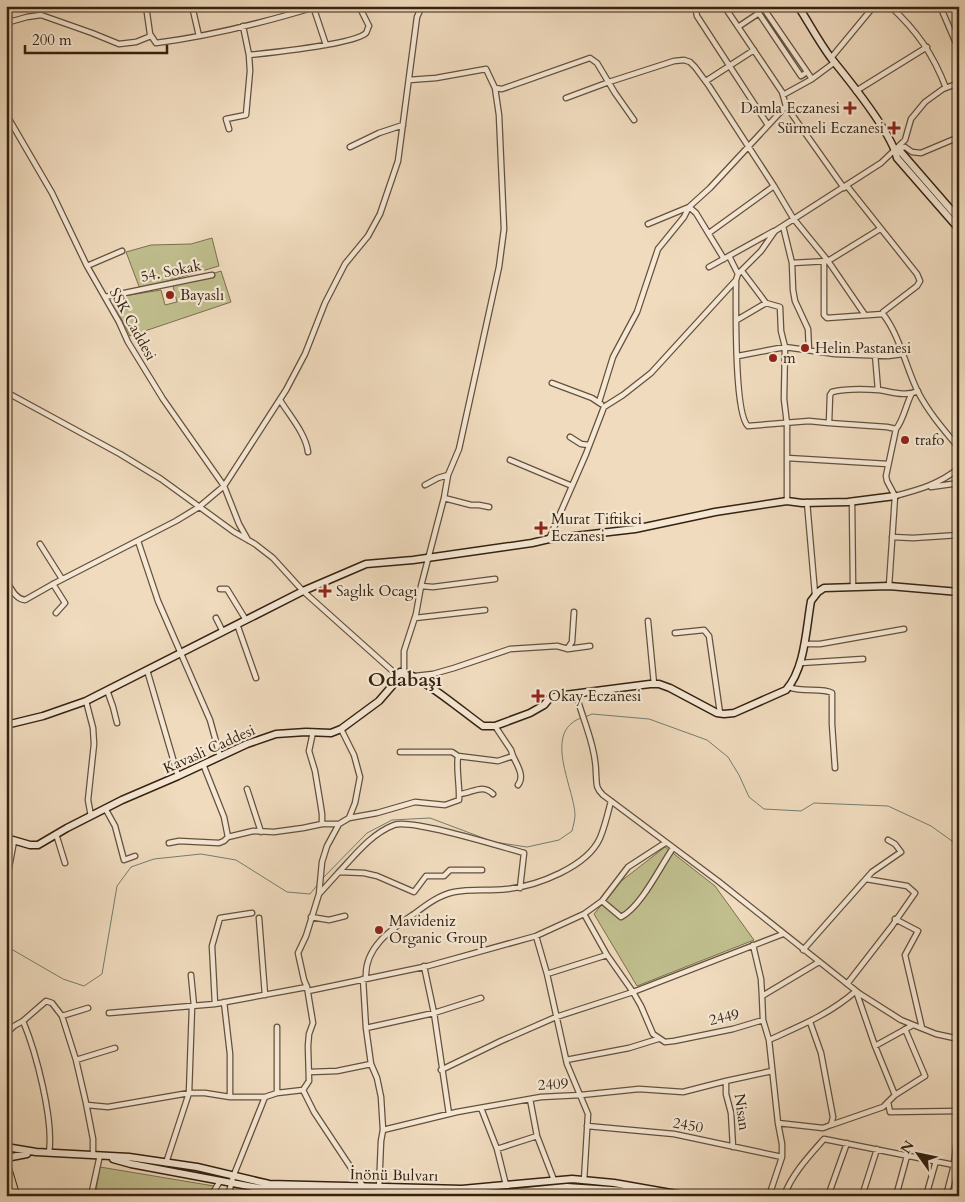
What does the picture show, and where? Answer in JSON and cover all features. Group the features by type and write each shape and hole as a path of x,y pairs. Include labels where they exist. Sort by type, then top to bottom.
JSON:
{"highway":[{"path":"6,1166 15,1196"}],"street":[{"path":"146,6 151,36 156,42 199,36 315,7 326,45"},
{"path":"192,6 199,36"},
{"path":"249,55 326,45 360,36 366,32 369,26 359,6"},
{"path":"6,580 16,596 21,600 25,600 199,507 224,486 280,400 305,354 325,304 342,270 368,236 380,214 398,161 418,17 422,6"},
{"path":"695,6 697,16 768,126"},
{"path":"724,6 784,95 786,106 845,187 917,274 920,281 917,286 883,314 827,318 824,314 826,262"},
{"path":"738,27 758,11 769,6"},
{"path":"798,6 896,150 898,158 959,229"},
{"path":"784,95 812,79 833,60 874,6"},
{"path":"890,6 907,22 927,47 937,65 946,88"},
{"path":"940,6 959,50"},
{"path":"758,11 764,9"},
{"path":"764,9 812,79"},
{"path":"758,11 800,76 807,72"},
{"path":"6,19 14,21 27,16 41,15 119,44 136,42 151,36"},
{"path":"229,129 226,119 246,115 250,82 249,55 243,26"},
{"path":"856,91 927,47"},
{"path":"706,81 754,50"},
{"path":"495,88 502,89 590,58 597,63 634,120"},
{"path":"566,98 674,61 684,60 690,62 706,81 793,218 865,316"},
{"path":"404,672 404,651 415,618 448,474 459,449 499,267 504,229 499,114 495,88 486,69 436,78 409,80"},
{"path":"709,267 775,231 881,163 905,140 908,128 917,110 925,102 946,88 959,83"},
{"path":"648,224 689,207 710,188 786,106"},
{"name":"SSK Caddesi","path":"6,114 52,193 87,266 144,368 224,486 239,524 248,540"},
{"path":"350,147 379,133 403,125"},
{"path":"896,150 905,147 912,152 921,154 959,137"},
{"path":"896,150 900,151 959,219"},
{"path":"709,233 774,186"},
{"path":"689,207 696,213 726,258 766,303 780,307 781,330 785,347 784,399 787,424 787,501"},
{"path":"599,402 613,357 637,312 658,249 684,217 689,207"},
{"path":"782,226 792,263 792,290 808,329 808,350"},
{"path":"792,263 826,262 880,229"},
{"path":"549,539 604,407 651,373 736,280 740,273 761,251 775,231"},
{"path":"87,266 122,251"},
{"name":"54. Sokak","path":"105,297 212,276"},
{"path":"736,280 738,356 736,372 745,423 748,426 808,421 896,429"},
{"path":"737,320 766,303"},
{"path":"883,314 903,354 918,391 936,422 959,448"},
{"path":"738,356 785,347 835,354 875,354 888,356 903,354"},
{"path":"875,354 878,390"},
{"path":"552,383 599,402 604,407"},
{"path":"829,423 830,395 832,392 839,390 878,390 911,394 918,391"},
{"path":"6,392 120,454 161,479 273,558 303,591 397,675 400,672 404,672 414,676 483,726 494,726 530,713 548,699 557,696 654,684 670,688 717,713 734,713 780,694 796,678 811,601 815,594 824,588 889,586 959,592"},
{"path":"889,586 895,496 887,481 888,464 896,429 911,394"},
{"path":"280,400 307,445 308,452"},
{"path":"570,437 581,444 589,445"},
{"path":"787,458 888,464"},
{"path":"510,460 572,486"},
{"path":"927,488 959,468"},
{"path":"425,485 448,474"},
{"path":"6,725 43,716 86,701 303,591 366,564 635,529 715,512 787,501 852,501 895,496 959,483"},
{"path":"444,498 471,505 489,507"},
{"path":"852,501 853,587"},
{"path":"807,502 815,594"},
{"path":"892,537 913,538 959,535"},
{"path":"138,541 158,601 210,720 220,756"},
{"path":"40,544 62,579"},
{"path":"421,586 434,587 495,579"},
{"path":"53,584 65,603 56,613"},
{"path":"220,589 227,589 246,620"},
{"path":"415,618 484,610"},
{"path":"567,649 572,642 574,612"},
{"path":"216,618 223,632"},
{"path":"648,621 654,684"},
{"path":"237,624 256,678"},
{"path":"804,644 820,644 904,629"},
{"path":"675,633 704,630 709,636 720,713"},
{"path":"414,676 454,668 510,649 557,646 567,649 590,646"},
{"path":"800,663 863,659"},
{"path":"146,670 178,776"},
{"name":"Kavasli Caddesi","path":"6,838 30,845 38,845 105,808 247,744 276,734 331,733 341,729 379,701 392,686 397,675"},
{"path":"789,687 800,691 826,691 832,693 832,724 836,768"},
{"path":"107,690 114,707 117,723"},
{"path":"576,694 594,755 597,790 718,881 856,991 901,1020 936,1034 959,1039"},
{"path":"86,701 93,728 94,744 88,800 91,816"},
{"path":"494,726 511,750 521,777 518,785"},
{"path":"341,729 354,755 360,777 356,802 350,818"},
{"path":"313,732 309,751 315,771 322,824"},
{"path":"400,752 449,751 458,756 498,761 512,756"},
{"path":"169,843 179,841 219,842 224,841 228,837 253,831 286,831 322,824 339,824 350,818 377,813 415,802 445,805 459,800 458,756"},
{"path":"203,764 224,817 228,837"},
{"path":"460,794 484,788 493,794"},
{"path":"247,789 261,832"},
{"path":"379,1190 380,1140 383,1130 381,1097 377,1078 371,1064 366,1028 365,978 368,961 383,937 393,927 431,902 453,892 520,888 565,872 589,854 600,839 611,801"},
{"path":"105,808 115,826 124,860 135,856"},
{"path":"303,1090 309,1081 309,1040 313,1023 308,989 298,953 306,936 319,894 322,862 327,846 339,824"},
{"path":"319,894 362,847 379,833 395,824 407,824 478,839 524,853 520,888"},
{"path":"56,834 65,863"},
{"path":"804,950 872,872 900,852 895,844 888,840"},
{"path":"8,873 14,841"},
{"path":"108,1013 193,1007 308,989 424,966 536,936 584,914 602,901 628,867 665,842"},
{"path":"602,901 622,916 625,915 642,896 673,848"},
{"path":"339,872 364,873 377,876 414,892 426,876 444,876 450,870 482,870"},
{"path":"847,984 915,893 907,886 866,879"},
{"path":"215,1004 212,946 220,918 252,913"},
{"path":"584,914 607,955 633,992 649,1027 658,1039"},
{"path":"312,917 329,920 345,916"},
{"path":"259,918 265,995"},
{"path":"896,919 918,931 905,955 922,1028"},
{"path":"441,1070 556,1017 633,992 783,934"},
{"path":"536,936 547,974 566,1060 588,1114 584,1181"},
{"path":"753,945 761,979 763,1020"},
{"path":"547,974 607,955"},
{"path":"762,996 819,962"},
{"path":"424,966 434,1013 449,1114"},
{"path":"166,1163 189,1093 193,1007 191,975"},
{"path":"769,1040 810,1022 841,1004 856,991"},
{"path":"856,991 875,1046 895,1095"},
{"path":"366,1028 434,1013 481,998"},
{"path":"6,1034 46,1001 52,1003 62,1016 76,1060 97,1155 91,1196"},
{"path":"224,1002 230,1054 230,1097"},
{"path":"62,1016 88,1008"},
{"name":"2449","path":"566,1060 629,1048 658,1039 665,1042 674,1041 733,1029 763,1020 769,1040 782,1144 782,1157 769,1196"},
{"path":"23,1021 40,1075 51,1145 50,1153"},
{"path":"810,1022 821,1052 833,1117 831,1125"},
{"path":"875,1046 913,1024"},
{"path":"277,1027 277,1092"},
{"path":"778,1123 823,1128 883,1107 895,1095 925,1076 906,1029"},
{"path":"76,1060 115,1048"},
{"path":"310,1072 337,1071 371,1064"},
{"name":"2409","path":"383,1130 449,1114 530,1099 639,1089 683,1092 726,1080 772,1071"},
{"name":"Nisan","path":"726,1080 733,1146"},
{"path":"87,1105 108,1107 189,1093 205,1093 230,1097 265,1097 277,1092 303,1090"},
{"path":"303,1090 314,1112 363,1186"},
{"path":"228,1196 231,1180 265,1097"},
{"path":"530,1099 537,1136 554,1180"},
{"path":"888,1102 890,1112 959,1112"},
{"path":"481,1108 497,1149 506,1185"},
{"path":"946,1196 956,1166 959,1121"},
{"name":"2450","path":"587,1126 674,1134 782,1157"},
{"path":"784,1196 788,1186 806,1159 824,1139 823,1128"},
{"path":"497,1149 537,1136"},
{"path":"824,1139 956,1166"},
{"path":"828,1196 847,1143"},
{"name":"İnönü Bulvarı","path":"6,1147 36,1152 129,1157 197,1167 231,1180 286,1193 462,1189 554,1180 622,1184 688,1196"},
{"path":"862,1196 877,1149"},
{"name":"İnönü Bulvarı","path":"6,1158 36,1152"},
{"name":"İnönü Bulvarı","path":"97,1155 131,1164 220,1181 363,1186 379,1190 446,1196"},
{"path":"896,1196 908,1156"},
{"path":"926,1196 936,1162"},
{"path":"211,1196 220,1181"},
{"path":"474,1196 567,1187 606,1189 657,1196"},
{"path":"479,1188 480,1196"}],"shaded area":[{"path":"212,238 219,266 140,289 126,252 151,245 191,244"},
{"path":"221,271 231,302 130,336 112,300 124,296 161,290 165,305 177,302 173,286"},
{"path":"665,847 715,886 754,940 637,986 594,914 620,882"},
{"path":"100,1167 214,1186 206,1196 95,1196"}],"waterway":[{"path":"585,717 592,714 649,719 707,740 728,757 749,797 764,809 801,811 814,803 888,806 931,826 959,846"},
{"path":"323,878 367,833 392,820 430,818 494,842 527,847 559,840 572,831 575,815 563,761 563,735 570,725 581,718"},
{"path":"6,946 63,979 84,986 102,974 117,886 131,867 154,859 201,854 236,860 287,892 310,894 319,883"}],"place":[{"name":"Damla Eczanesi","path":"850,108"},
{"name":"Sürmeli Eczanesi","path":"894,128"},
{"name":"Bayaslı","path":"170,295"},
{"name":"Helin Pastanesi","path":"805,348"},
{"name":"m","path":"773,358"},
{"name":"trafo","path":"905,440"},
{"name":"Murat Tiftikci Eczanesi","path":"541,528"},
{"name":"Saglık Ocagı","path":"325,591"},
{"name":"Okay Eczanesi","path":"538,696"},
{"name":"Mavideniz Organic Group","path":"379,930"}],"district":[{"name":"Odabaşı","path":"405,679"}]}
